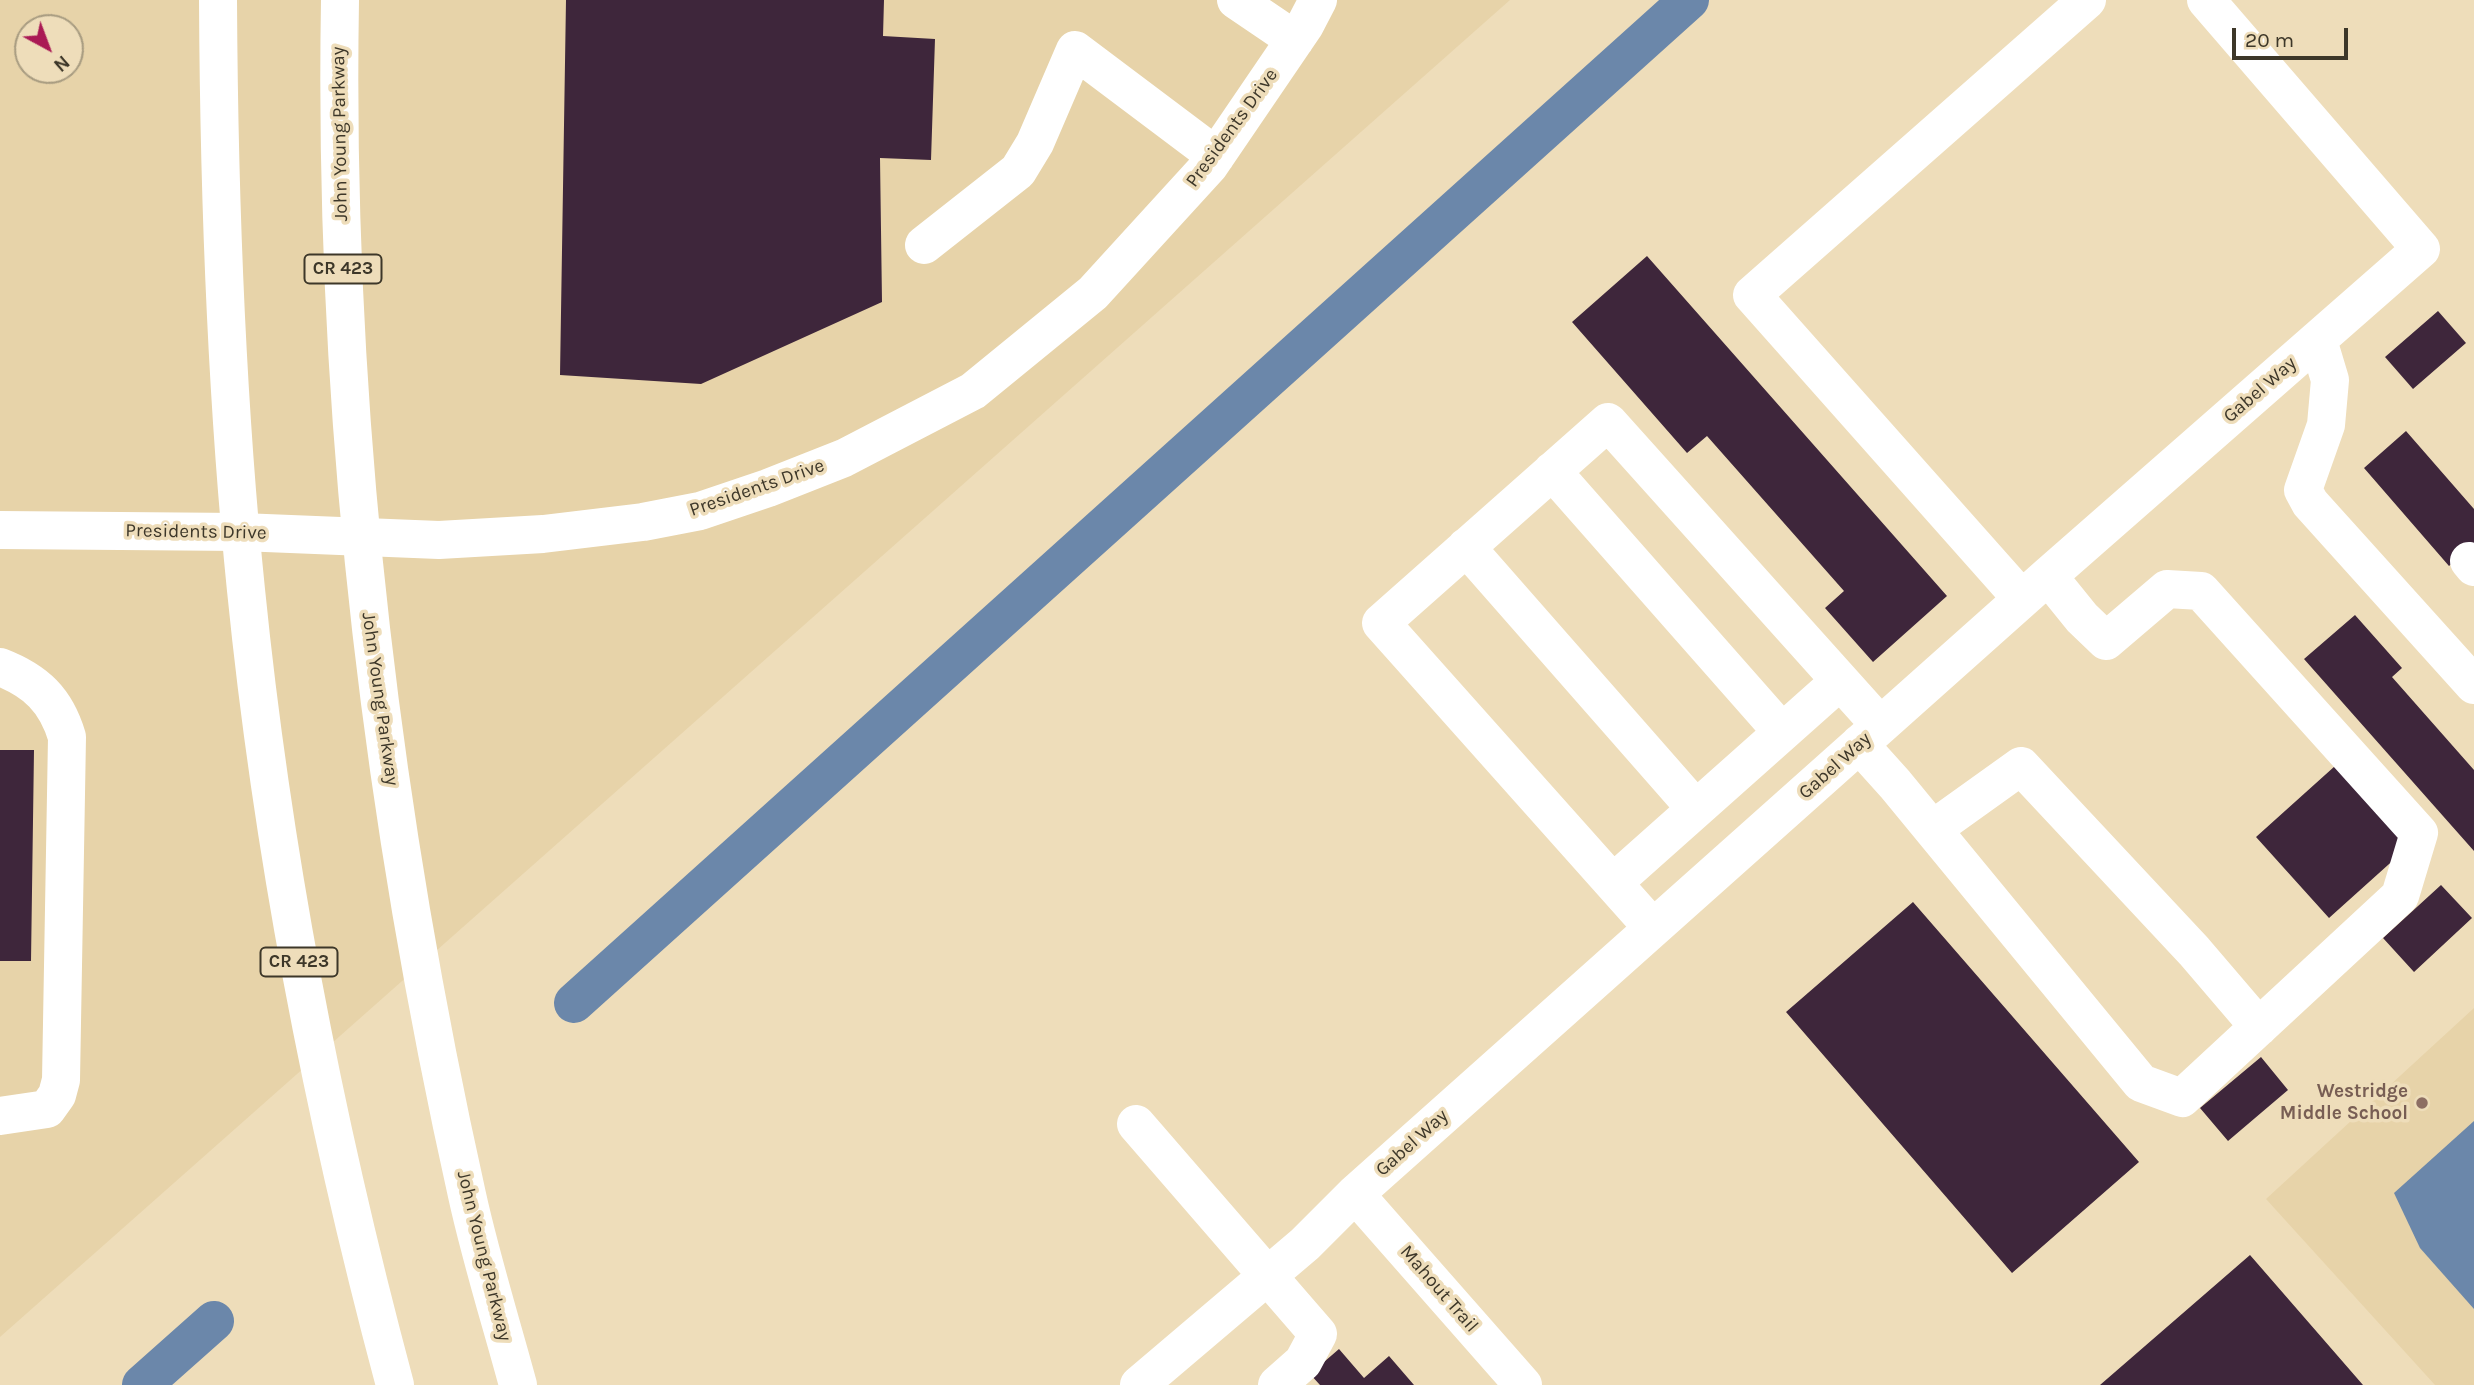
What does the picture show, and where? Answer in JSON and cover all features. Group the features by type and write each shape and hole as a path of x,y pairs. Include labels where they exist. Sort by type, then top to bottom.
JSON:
{"main road":[{"name":"CR 423","path":"218,0 222,227 241,532 265,747 289,913 323,1084 356,1232 395,1385"},
{"name":"John Young Parkway","path":"340,0 338,83 343,274 354,466 360,538 387,755 424,984 468,1197 518,1385"},
{"path":"1236,0 1295,40"},
{"name":"Presidents Drive","path":"0,530 241,532 439,540 543,534 643,522 700,511 844,458 973,391 1093,293 1216,156 1295,40 1318,0"},
{"path":"1653,928 1381,623 1608,422 1840,681 1895,783 2141,1083 2182,1098 2400,897 2418,833 2201,591 2167,589 2106,641 2082,618 2035,588 1752,295 2087,0"},
{"name":"Gabel Way","path":"1139,1385 1305,1244 1355,1194 1653,928 2421,249 2206,0"},
{"path":"924,245 1018,171 1035,143 1075,50 1216,156"},
{"path":"2318,340 2330,380 2326,425 2303,490 2309,503 2474,685"},
{"path":"1552,471 1782,732"},
{"path":"1466,547 1696,809"},
{"path":"0,667 34,684 61,717 67,737 61,1080 57,1095 47,1109 0,1116"},
{"path":"1613,883 1840,681"},
{"path":"1933,829 2021,766 2194,951 2259,1027"},
{"path":"1136,1124 1318,1334 1303,1362 1277,1385"},
{"name":"Mahout Trail","path":"1355,1194 1523,1385"}],"shaded area":[{"path":"0,0 1510,0 0,1337"},
{"name":"Westridge Middle School","path":"2474,1008 2474,1385 2435,1385 2266,1199"}],"water":[{"path":"2474,1121 2474,1309 2420,1248 2394,1193"}],"building":[{"path":"566,0 884,0 883,36 935,39 931,160 880,158 882,302 701,384 560,375"},
{"path":"1647,256 1947,596 1873,662 1825,608 1844,591 1707,436 1687,453 1572,322"},
{"path":"2438,311 2466,343 2413,389 2385,357"},
{"path":"2406,431 2474,509 2474,544 2449,566 2364,468"},
{"path":"2355,615 2402,668 2392,677 2474,770 2474,851 2304,659"},
{"path":"0,750 34,750 31,961 0,961"},
{"path":"2335,766 2408,847 2329,918 2256,837"},
{"path":"2441,885 2472,918 2414,972 2383,938"},
{"path":"1913,902 2139,1162 2012,1273 1786,1012"},
{"path":"2261,1057 2288,1090 2228,1141 2200,1108"},
{"path":"2250,1255 2363,1385 2100,1385"},
{"path":"1339,1349 1364,1378 1389,1356 1414,1385 1320,1385 1310,1374"}],"waterway":[{"path":"574,1003 1689,0"},
{"path":"142,1385 214,1321"}],"place":[{"name":"Westridge Middle School","path":"2422,1103"}]}
